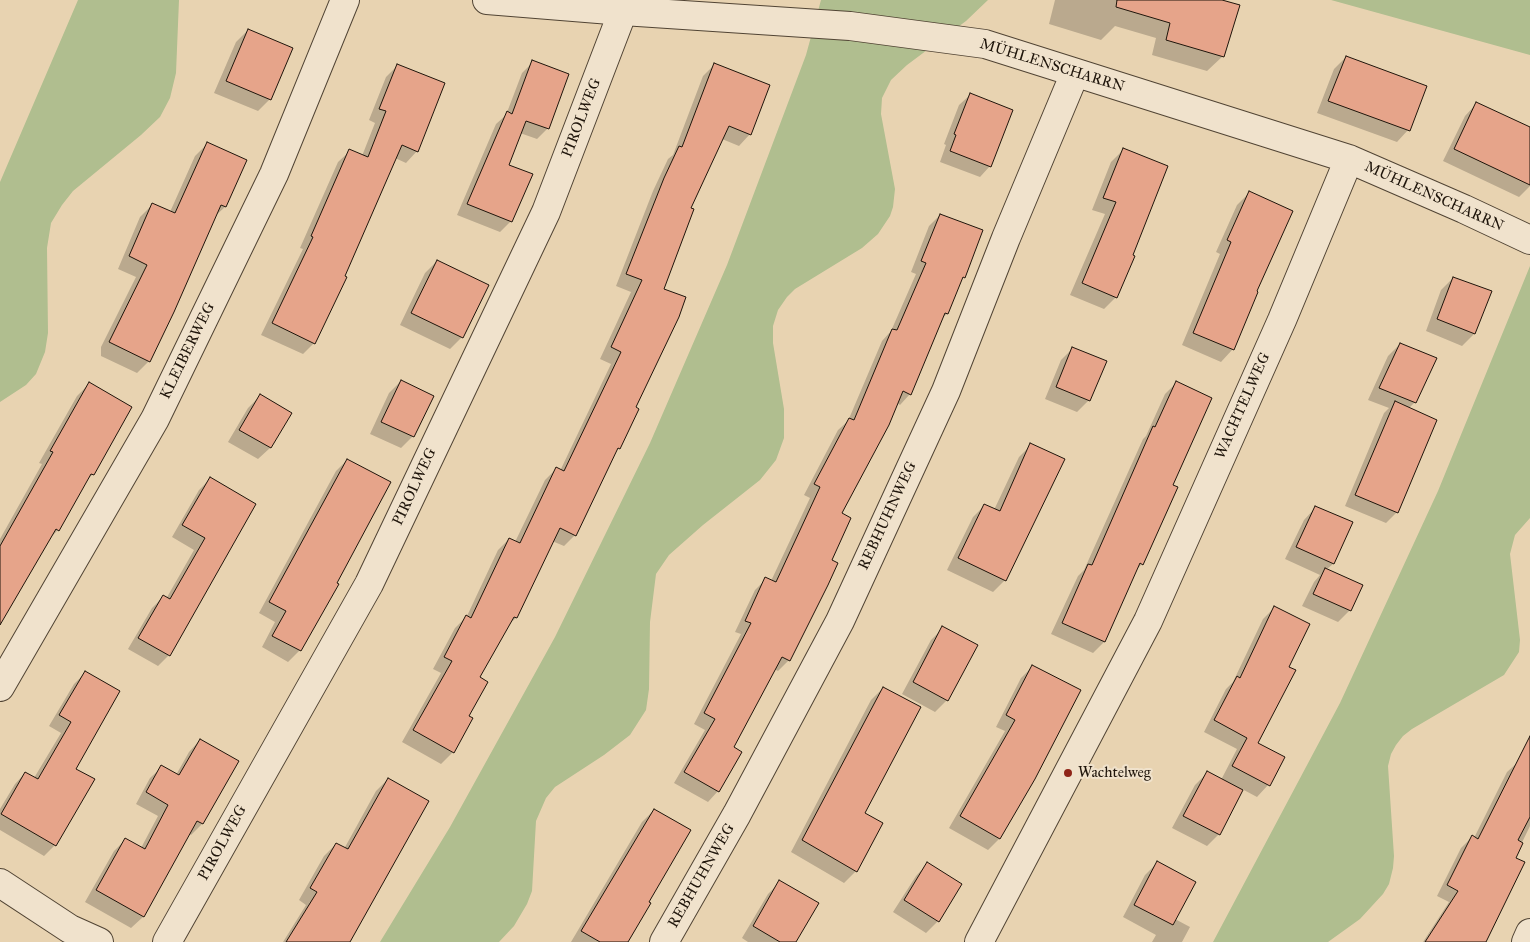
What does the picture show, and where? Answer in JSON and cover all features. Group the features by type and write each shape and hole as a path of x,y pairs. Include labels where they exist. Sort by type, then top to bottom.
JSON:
{"street":[{"name":"KLEIBERWEG","path":"0,687 155,419 274,174 345,0"},
{"name":"MÜHLENSCHARRN","path":"487,0 850,26 985,44 1349,160 1464,209 1530,240"},
{"name":"PIROLWEG","path":"167,942 369,584 546,212 623,11"},
{"name":"REBHUHNWEG","path":"664,942 737,814 840,621 946,391 1006,238 1075,72"},
{"name":"WACHTELWEG","path":"979,942 1148,621 1282,320 1349,160"},
{"path":"0,883 70,929 99,942"},
{"path":"1526,942 1530,933"}],"green space":[{"path":"78,0 179,0 176,73 170,98 160,117 73,191 51,223 47,248 48,333 45,352 36,374 26,385 0,402 0,182"},
{"path":"821,0 988,0 966,21 907,65 891,80 882,98 881,114 895,189 890,216 878,234 862,248 795,289 778,310 773,326 773,343 784,409 784,438 776,460 760,480 703,525 669,555 656,574 650,622 649,689 646,710 630,735 604,755 555,787 546,798 536,821 532,891 514,926 499,942 380,942 450,827 555,637 650,443 727,265 806,55"},
{"path":"1331,0 1530,0 1530,55"},
{"path":"1530,266 1530,518 1515,535 1510,554 1520,640 1519,652 1504,675 1412,729 1396,745 1388,766 1394,856 1393,868 1389,884 1383,894 1360,919 1328,942 1213,942 1340,703 1438,491"}],"building":[{"path":"1117,0 1222,0 1240,5 1224,57 1166,40 1170,23 1116,7"},
{"path":"248,29 293,48 271,100 226,81"},
{"path":"1346,56 1427,86 1410,131 1328,101"},
{"path":"532,60 569,74 549,129 526,121 509,165 533,174 512,222 467,204 507,111 512,114"},
{"path":"714,63 770,85 751,135 729,126 691,208 694,209 664,289 686,297 679,317 636,407 639,409 576,536 560,528 517,618 514,617 480,677 488,682 469,716 473,718 454,753 413,730 452,661 444,657 466,615 471,618 509,538 520,543 556,467 564,471 621,352 611,347 642,280 626,274 664,178 679,146 682,147"},
{"path":"397,64 445,83 418,152 402,145 345,276 347,277 315,344 272,323 313,237 311,236 349,149 368,157 386,111 379,109"},
{"path":"970,93 1013,110 991,167 950,151 956,135 954,134"},
{"path":"1476,102 1530,127 1530,185 1454,149"},
{"path":"207,142 247,160 226,207 221,205 150,362 109,342 147,265 129,256 152,203 175,213"},
{"path":"1123,148 1168,166 1133,255 1135,256 1117,298 1082,283 1116,202 1103,198"},
{"path":"1249,191 1293,211 1257,291 1234,350 1193,333 1231,242 1227,240"},
{"path":"940,214 983,230 965,278 963,277 948,314 945,313 911,395 903,391 889,425 842,513 851,518 832,560 838,563 790,661 782,657 734,747 742,752 719,792 684,772 715,719 704,713 751,623 745,621 765,577 776,582 820,487 814,484 849,418 854,420 892,329 897,330 926,263 921,261"},
{"path":"437,260 489,285 463,338 411,313"},
{"path":"1453,277 1492,291 1475,334 1437,319"},
{"path":"1400,343 1437,358 1416,403 1379,388"},
{"path":"1072,347 1107,361 1090,401 1056,387"},
{"path":"401,380 434,396 414,437 381,422"},
{"path":"1176,381 1212,398 1173,485 1178,487 1143,565 1140,563 1105,642 1062,623 1088,564 1092,565 1153,426 1155,427"},
{"path":"89,382 132,407 94,475 91,474 59,531 56,529 0,625 0,546 53,452 50,451"},
{"path":"260,394 292,413 271,448 239,430"},
{"path":"1395,401 1437,420 1398,513 1355,495"},
{"path":"1030,443 1065,459 1006,581 958,558 984,504 1000,511"},
{"path":"347,459 391,482 337,583 339,584 301,651 272,636 286,611 269,602"},
{"path":"210,477 256,504 170,656 138,638 163,595 170,599 205,538 182,525"},
{"path":"1315,506 1353,522 1334,564 1296,547"},
{"path":"1325,568 1363,585 1351,611 1313,594"},
{"path":"1274,606 1310,624 1289,667 1296,670 1258,743 1285,757 1270,786 1232,766 1247,738 1214,720 1237,676 1240,678"},
{"path":"942,626 978,645 948,701 913,682"},
{"path":"1032,665 1081,690 1035,779 1000,839 960,816 1015,720 1006,715"},
{"path":"85,671 120,691 76,769 95,779 56,846 1,814 25,772 38,779 71,722 59,715"},
{"path":"883,687 921,707 865,813 883,823 857,872 802,840"},
{"path":"1530,736 1530,817 1518,840 1523,843 1516,858 1525,862 1486,942 1425,942 1458,891 1447,885 1472,835 1478,839"},
{"path":"200,739 239,761 203,824 197,821 144,917 96,890 125,838 145,849 168,805 146,792 161,765 179,775"},
{"path":"1207,771 1243,790 1220,835 1183,816"},
{"path":"388,778 429,801 350,942 286,942 317,892 310,888 336,843 348,849"},
{"path":"654,809 691,830 628,942 600,942 581,931"},
{"path":"1157,861 1196,882 1173,925 1134,905"},
{"path":"927,862 962,884 939,922 904,900"},
{"path":"779,880 819,903 796,942 780,942 753,926"}],"place":[{"name":"Wachtelweg","path":"1068,773"}]}
